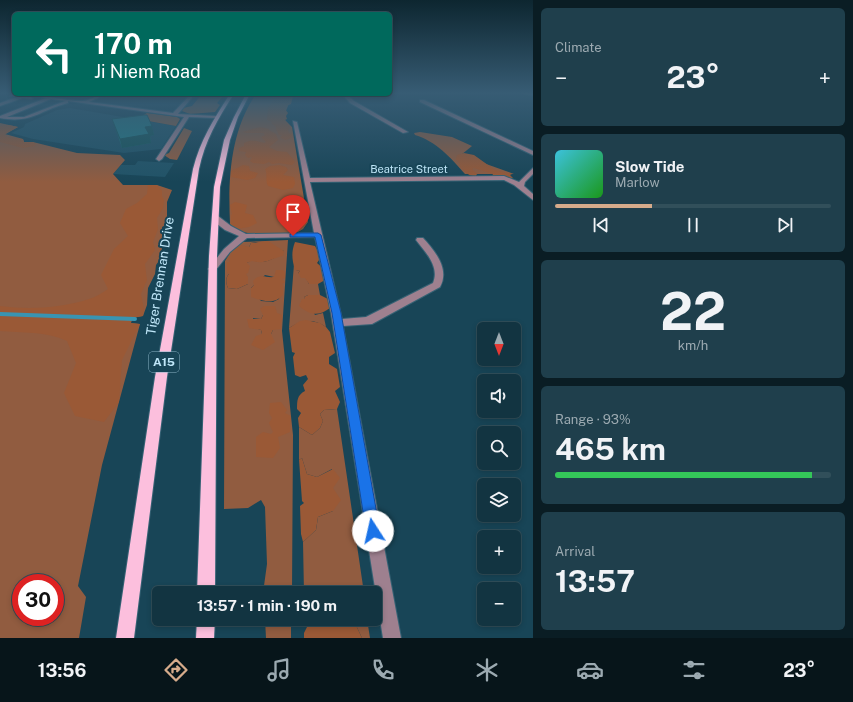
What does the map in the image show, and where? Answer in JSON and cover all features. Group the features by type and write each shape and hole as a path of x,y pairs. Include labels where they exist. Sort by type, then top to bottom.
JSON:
{"main road":[{"name":"Tiger Brennan Drive","path":"125,638 161,377 186,221 200,152 216,123"},
{"path":"206,586 212,269 216,187 232,123"},
{"path":"205,638 206,626"}],"street":[{"path":"159,159 183,123"},
{"path":"295,123 338,323 392,638"},
{"path":"389,123 405,132"},
{"path":"468,123 533,153"},
{"path":"533,170 518,183 533,198"},
{"name":"Beatrice Street","path":"307,180 481,180 518,183"},
{"path":"215,218 228,228 246,236 318,235"},
{"path":"212,269 235,242 246,236"},
{"path":"338,323 368,321 436,285 440,276 438,265 428,248 420,240"}],"shaded area":[{"path":"0,123 18,127 5,134 23,139 24,142 33,142 77,153 120,155 125,160 113,174 123,185 157,185 172,190 167,202 167,224 162,227 161,258 156,265 155,274 148,288 147,305 143,316 132,318 131,323 140,324 102,465 78,586 86,597 79,638 0,638"},
{"path":"28,123 157,123 176,126 161,149 124,153 33,139 11,133 24,127 25,124"},
{"path":"158,123 178,123 176,126"},
{"path":"241,123 288,123 292,127 308,222 303,229 298,232 252,234 235,229 230,224 230,173 232,156"},
{"path":"271,123 287,123 291,127 288,130 289,133 292,134 292,137 285,140 280,137 282,135 279,135 276,127"},
{"path":"9,125 18,127 4,135 23,139 24,142 33,142 36,144 35,146 23,148 0,142 0,126"},
{"path":"260,127 269,129 276,134 278,140 269,147 277,151 287,152 295,162 292,165 279,163 272,164 269,162 264,164 253,163 250,161 252,157 248,158 245,155 246,152 239,151 239,148 244,146 244,143 247,142 266,142 261,137 265,135 263,133 242,132"},
{"path":"184,128 192,131 177,160 170,159 164,155 169,153"},
{"path":"420,132 452,137 472,146 461,155 514,174 465,174 443,151 430,141 415,135 414,133"},
{"path":"464,153 474,155 495,170 512,174 510,175 513,178 505,179 492,176 493,174 474,168 472,169 477,174 476,176 468,174 459,165 460,164 456,159 457,155"},
{"path":"138,161 174,163 165,177 113,174 121,165 135,165"},
{"path":"243,165 249,166 250,171 258,173 255,178 247,180 231,177 231,171"},
{"path":"279,165 286,167 288,170 283,175 294,177 295,184 293,188 283,190 268,186 265,169 270,166"},
{"path":"148,185 157,185 162,191 164,200 163,208 157,218 158,229 153,242 155,250 145,264 147,280 141,294 144,309 143,316 132,318 131,323 140,324 122,360 119,402 104,422 75,416 64,393 76,363 67,341 42,334 0,331 0,306 34,308 56,306 92,298 108,289 101,275 114,249 128,236 120,223 126,209 137,203 147,194"},
{"path":"235,202 247,205 245,213 253,215 257,223 249,227 236,229 231,224 232,214 230,205"},
{"path":"288,240 282,331 293,435 292,586 264,586 267,564 265,507 261,500 248,508 224,509 225,261 232,250 242,242","holes":["256,242 284,251 269,260 261,262 252,260 247,263 245,274 248,284 237,289 228,288 226,281 229,274 230,262 249,247 251,243","265,275 274,277 281,284 279,299 273,302 261,301 251,288","263,315 273,330 271,334 262,334 261,330 255,328 253,318 261,319"]},
{"path":"268,241 284,251 283,256 265,262 252,261 247,263 250,266 248,273 246,274 248,277 248,284 237,289 228,288 226,281 229,274 227,273 227,262 230,262 228,259 233,251 241,245 249,247 251,243"},
{"path":"295,242 315,246 321,257 317,263 325,270 325,280 318,284 309,284 305,278 301,278 298,273 300,271 295,270 293,263 292,253"},
{"path":"294,264 296,270 300,271 298,273 306,278 309,284 318,284 320,295 308,295 304,297 315,315 323,313 326,327 317,322 308,321 298,323 289,328"},
{"path":"276,270 283,270 285,272 285,278 282,279 285,282 282,284 283,295 272,301 264,301 251,297 251,288 254,285 253,281 260,276 274,277"},
{"path":"308,295 320,295 328,299 330,308 318,314 310,313 299,306 302,299 305,299 304,297"},
{"path":"264,306 275,306 277,313 282,315 281,329 273,330 271,334 275,342 263,350 251,345 256,336 262,334 261,330 249,328 247,319 261,319 263,315 260,309"},
{"path":"306,320 320,323 330,332 335,353 329,357 329,364 337,369 340,387 335,391 340,402 337,409 324,410 320,414 323,421 320,428 312,435 299,427 298,418 301,413 297,409 297,401 300,394 305,391 303,385 308,379 306,375 300,377 295,375 293,357 295,353 292,352 289,328 300,321"},
{"path":"281,402 287,410 285,413 291,416 290,432 278,437 280,448 273,458 256,457 256,437 263,432 271,434 273,432 269,423 272,418 269,413 270,403"},
{"path":"337,409 363,586 304,586 303,542 316,530 318,517 333,511 332,469 317,477 307,474 302,458 299,460 299,427 312,435 320,428 323,421 320,414 324,410"},
{"path":"302,458 307,474 317,477 333,469 340,478 333,488 341,500 333,511 318,517 316,530 303,542 301,534 300,506 304,503 302,501 299,460"},
{"path":"265,626 291,626 291,638 266,638"},
{"path":"308,626 356,626 362,638 304,638 304,633"},
{"path":"356,626 368,626 370,638 362,638"}],"building":[{"path":"114,123 151,123 152,126 145,127 149,134 120,139"}],"waterway":[{"path":"0,314 135,319"}],"route":[{"path":"293,236 318,235 336,313 373,531"}]}
